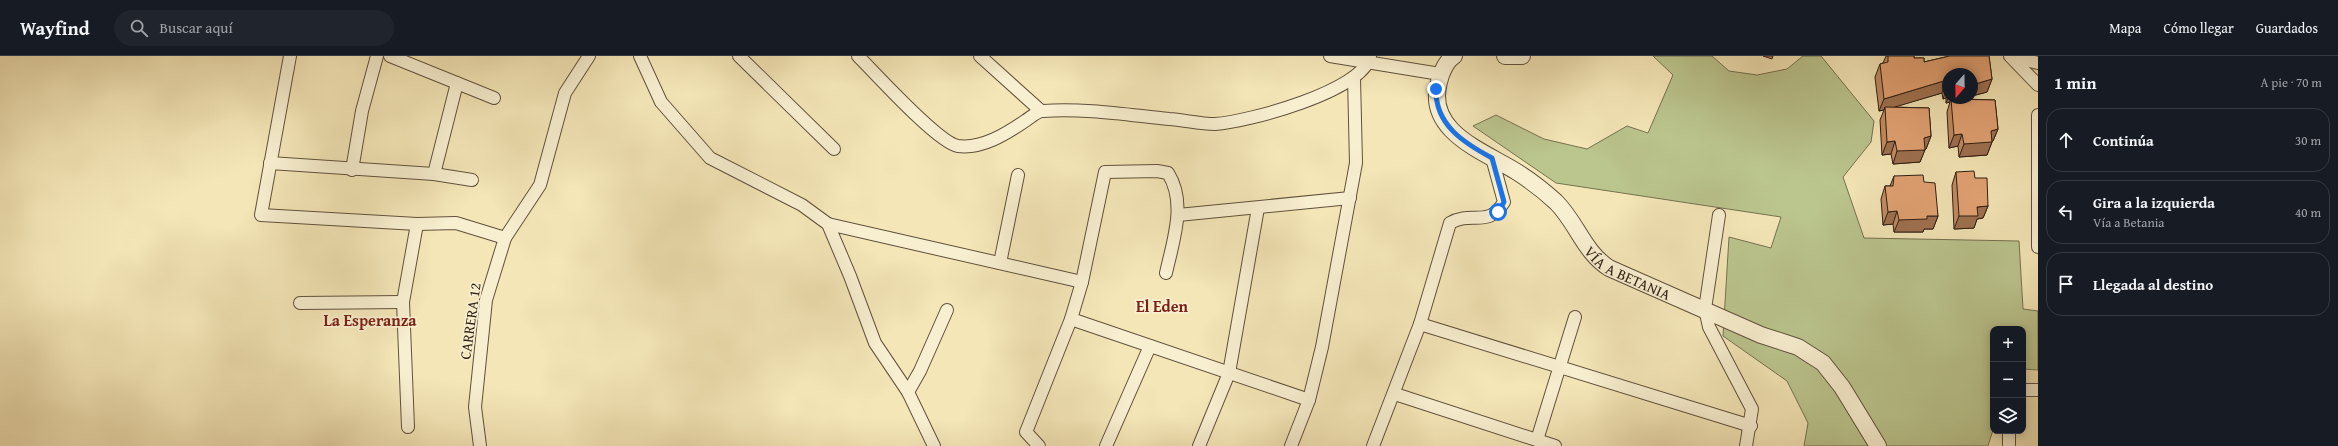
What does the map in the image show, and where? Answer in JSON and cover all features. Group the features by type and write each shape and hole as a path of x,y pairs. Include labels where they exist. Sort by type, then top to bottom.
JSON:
{"street":[{"path":"290,56 260,215 417,224 456,223 505,238"},
{"path":"352,170 362,111 377,56"},
{"path":"390,56 494,98"},
{"name":"CARRERA 12","path":"480,446 475,407 486,300 505,238 540,185 565,93 589,56"},
{"path":"640,56 661,102 710,158 802,205 828,224 1082,282"},
{"path":"739,56 834,148"},
{"path":"858,56 940,136 957,146 979,146 1012,130 1041,111 1098,112 1214,124 1280,110 1330,92 1354,78 1369,59"},
{"path":"980,56 1041,111"},
{"path":"1330,56 1369,59 1440,74"},
{"name":"VÍA A BETANIA","path":"1454,56 1440,74 1436,97 1439,110 1450,130 1468,146 1492,158 1536,186 1556,203 1597,260 1626,277 1705,309 1761,335 1798,347 1824,362 1842,387 1878,446"},
{"path":"1505,56 1522,56"},
{"path":"2011,56 2038,62"},
{"path":"2011,56 2038,85"},
{"path":"1292,446 1309,400 1322,347 1350,198 1356,162 1354,78"},
{"path":"434,174 457,82"},
{"path":"2038,115 2038,247"},
{"path":"1373,446 1395,394 1420,324 1450,223 1460,217 1490,217 1498,212 1504,202 1492,158"},
{"path":"270,163 352,170 434,174 472,180"},
{"path":"1039,446 1026,432 1071,319 1082,282 1105,172 1157,171 1168,173 1176,185 1178,215 1166,273"},
{"path":"1000,263 1018,175"},
{"path":"1178,215 1350,198"},
{"path":"1199,446 1229,373 1258,208"},
{"path":"1719,214 1705,309 1709,327 1752,409 1751,426 1746,446"},
{"path":"408,427 403,302 417,224"},
{"path":"828,224 876,343 908,392 934,446"},
{"path":"300,303 403,302"},
{"path":"908,392 920,371 947,310"},
{"path":"1537,440 1575,317"},
{"path":"1071,319 1309,400"},
{"path":"1420,324 1751,426"},
{"path":"1106,446 1150,346"},
{"path":"2026,390 2038,390"},
{"path":"1395,394 1555,446"},
{"path":"2009,434 2009,446"}],"green space":[{"path":"1653,56 1712,56 1729,71 1757,75 1787,69 1803,56 1821,56 1874,121 1871,142 1843,177 1864,238 2019,241 2023,309 2038,311 2038,370 2026,369 2026,326 1990,326 1990,434 1992,434 1988,446 1804,446 1808,423 1787,381 1723,336 1729,237 1771,248 1781,217 1556,183 1473,126 1496,115 1544,139 1587,149 1627,126 1648,133 1673,75"}],"building":[{"path":"1888,56 1914,56 1914,58 1924,58 1924,62 1950,56 1989,56 1992,79 1978,83 1978,68 1942,68 1942,82 1884,99 1880,64 1888,62"},
{"path":"1978,100 1995,100 1998,129 1991,131 1992,142 1964,144 1962,134 1954,135 1951,104 1978,104"},
{"path":"1885,107 1929,108 1931,136 1924,138 1925,150 1897,151 1895,141 1887,142"},
{"path":"1974,171 1975,178 1987,178 1988,206 1977,207 1978,216 1959,216 1956,172"},
{"path":"1923,175 1924,182 1935,183 1938,216 1927,216 1927,219 1899,220 1897,211 1888,212 1885,186 1893,186 1894,176"}],"district":[{"name":"El Eden","path":"1162,306"},
{"name":"La Esperanza","path":"370,320"}],"route":[{"path":"1436,89 1439,110 1450,130 1468,146 1492,158 1504,202 1498,212"}]}
